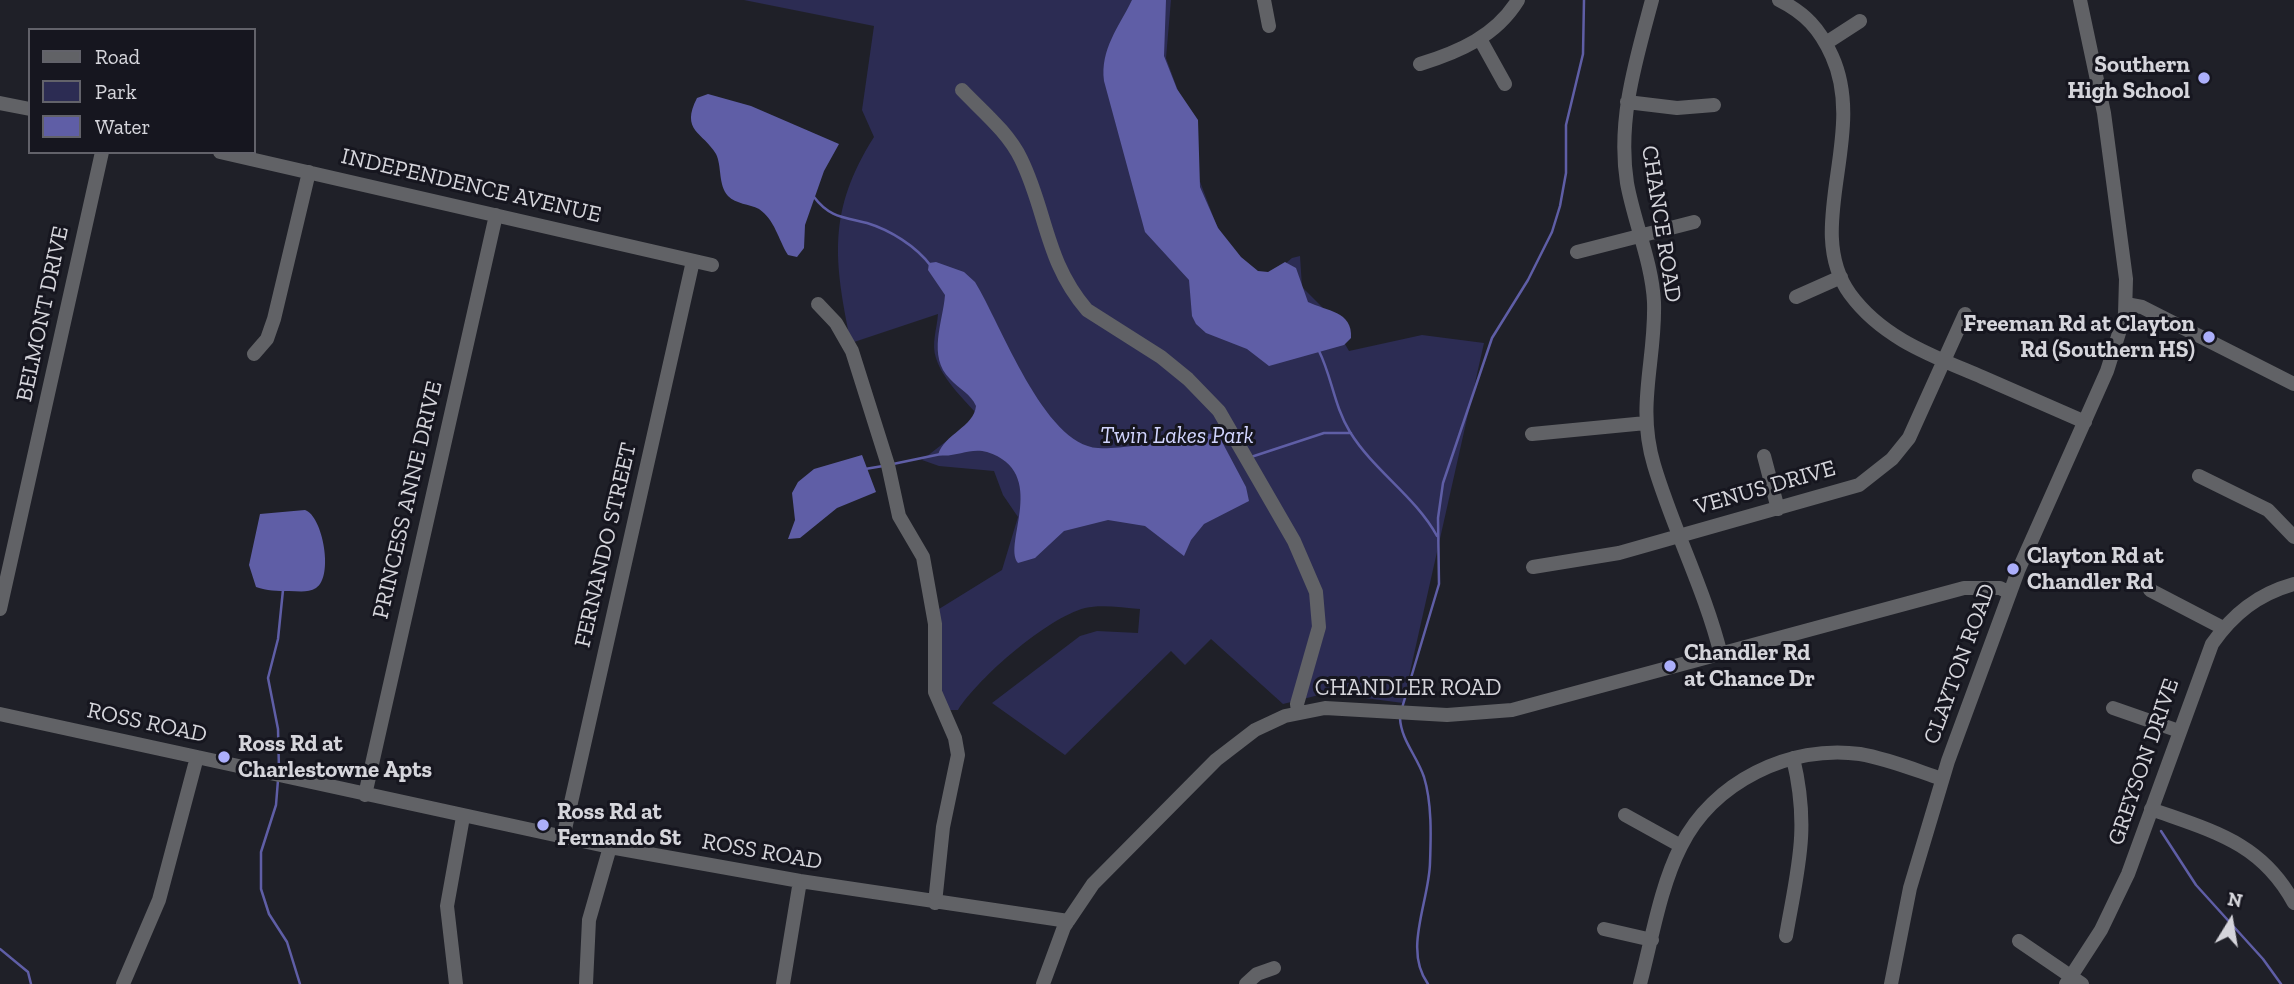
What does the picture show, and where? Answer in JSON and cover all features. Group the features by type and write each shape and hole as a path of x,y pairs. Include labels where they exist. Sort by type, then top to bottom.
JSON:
{"street":[{"path":"1264,0 1269,26"},
{"path":"1420,64 1447,56 1480,39 1496,27 1518,0"},
{"name":"CHANCE ROAD","path":"1651,0 1628,102 1624,160 1654,301 1653,333 1646,375 1646,423 1654,464 1679,537 1708,608 1721,655"},
{"path":"1779,0 1809,19 1826,43 1842,79 1843,143 1831,226 1833,253 1841,277 1855,301 1880,325 1916,350 2085,422"},
{"name":"CLAYTON ROAD","path":"1891,984 1910,888 1942,779 2010,593 2113,355 2126,303 2122,247 2104,113 2080,0"},
{"path":"1826,43 1860,21"},
{"path":"1480,39 1505,84"},
{"path":"962,90 1012,142 1022,160 1051,252 1076,297 1087,310 1182,373 1219,411 1294,541 1316,592 1319,615 1318,636 1297,704 1298,712"},
{"path":"1628,102 1677,108 1714,105"},
{"path":"0,103 28,109"},
{"name":"BELMONT DRIVE","path":"0,609 102,154"},
{"name":"INDEPENDENCE AVENUE","path":"228,154 712,265"},
{"path":"254,354 267,339 274,319 309,173"},
{"name":"PRINCESS ANNE DRIVE","path":"365,795 496,215"},
{"path":"1577,252 1693,222"},
{"name":"FERNANDO STREET","path":"564,838 693,261"},
{"path":"1796,297 1841,277"},
{"path":"2126,303 2142,307 2294,384"},
{"path":"818,304 836,323 852,351 887,465 899,516 923,557 935,624 935,692 955,738 958,755 943,828 935,903"},
{"name":"VENUS DRIVE","path":"1533,567 1606,556 1847,490 1882,469 1909,438 1965,314"},
{"path":"1532,434 1646,423"},
{"path":"1764,456 1778,509"},
{"path":"2200,476 2268,510 2294,537"},
{"name":"GREYSON DRIVE","path":"2073,982 2123,885 2204,660 2223,628 2249,604 2294,584"},
{"name":"CHANDLER ROAD","path":"1043,984 1068,921 1093,884 1216,760 1255,730 1298,712 1336,707 1431,715 1499,712 1560,699 1964,588 2000,588 2010,593"},
{"path":"2150,590 2223,628"},
{"path":"2113,708 2179,731"},
{"name":"ROSS ROAD","path":"0,714 610,847 935,903 1068,921"},
{"path":"1640,984 1681,846 1708,809 1730,789 1757,772 1793,758 1818,754 1858,754 1896,763 1942,779"},
{"path":"123,984 159,900 197,757"},
{"path":"1786,936 1803,828 1803,802 1793,758"},
{"path":"2151,809 2213,831 2249,849 2276,872 2294,903"},
{"path":"1625,815 1681,846"},
{"path":"456,984 447,906 463,817"},
{"path":"586,984 589,920 610,847"},
{"path":"783,984 800,881"},
{"path":"1604,929 1652,940"},
{"path":"2019,941 2073,982"},
{"path":"1246,984 1256,974 1274,968"}],"green space":[{"name":"Twin Lakes Park","path":"744,0 1171,0 1166,58 1180,96 1196,171 1216,224 1233,254 1267,279 1292,258 1300,256 1302,287 1326,311 1349,351 1422,335 1484,343 1403,703 1327,693 1283,704 1211,639 1185,665 1171,651 1065,755 992,703 1080,636 1097,631 1138,633 1140,609 1105,606 1085,608 1069,614 1034,636 997,666 958,710 947,710 934,705 939,609 1002,570 1018,517 1003,495 994,471 939,466 922,460 949,439 982,420 939,367 934,347 938,314 851,343 841,287 838,237 848,189 874,137 862,110 874,26"}],"water":[{"path":"1132,0 1166,0 1164,56 1177,89 1198,120 1200,187 1218,228 1241,257 1258,271 1268,272 1285,262 1296,268 1308,302 1337,313 1348,322 1351,338 1344,345 1269,366 1247,349 1206,333 1196,324 1192,316 1189,280 1145,232 1104,81 1108,48"},
{"path":"708,94 751,106 839,144 824,171 805,225 804,248 797,257 788,255 773,224 764,213 735,201 725,192 716,154 692,124 692,109 697,98"},
{"path":"936,262 964,272 975,282 1042,405 1060,427 1078,442 1098,448 1113,448 1215,434 1220,438 1246,487 1249,501 1204,524 1191,540 1184,556 1145,526 1108,520 1064,531 1035,558 1018,563 1015,540 1020,491 1016,475 1006,462 987,452 938,455 946,441 970,420 976,406 950,379 939,360 938,338 945,295 928,270 929,263"},
{"path":"862,455 876,492 837,508 800,538 788,539 795,520 792,493 798,482 814,469"},
{"path":"305,510 317,523 324,547 324,572 321,582 313,590 306,591 256,587 249,565 260,514"}],"waterway":[{"path":"1402,708 1439,584 1438,518 1443,483 1492,338 1528,280 1552,232 1560,206 1566,173 1566,125 1583,54 1584,0"},
{"path":"814,197 831,212 893,234 910,245 931,266"},
{"path":"1319,351 1340,412 1350,432 1371,459 1418,508 1437,536"},
{"path":"1251,457 1324,433 1351,433"},
{"path":"893,464 941,454"},
{"path":"865,469 883,466"},
{"path":"279,770 278,729 268,678 278,639 283,590"},
{"path":"1400,718 1403,734 1424,777 1430,809 1429,878 1417,941 1421,971 1428,984"},
{"path":"278,780 276,805 261,852 261,889 269,914 287,942 300,984"},
{"path":"2161,831 2196,885 2263,959 2281,984"},
{"path":"0,949 28,972 31,984"}],"place":[{"name":"Southern High School","path":"2204,78"},
{"name":"Freeman Rd at Clayton Rd (Southern HS)","path":"2209,337"},
{"name":"Clayton Rd at Chandler Rd","path":"2013,569"},
{"name":"Chandler Rd at Chance Dr","path":"1670,666"},
{"name":"Ross Rd at Charlestowne Apts","path":"224,757"},
{"name":"Ross Rd at Fernando St","path":"543,825"}]}
